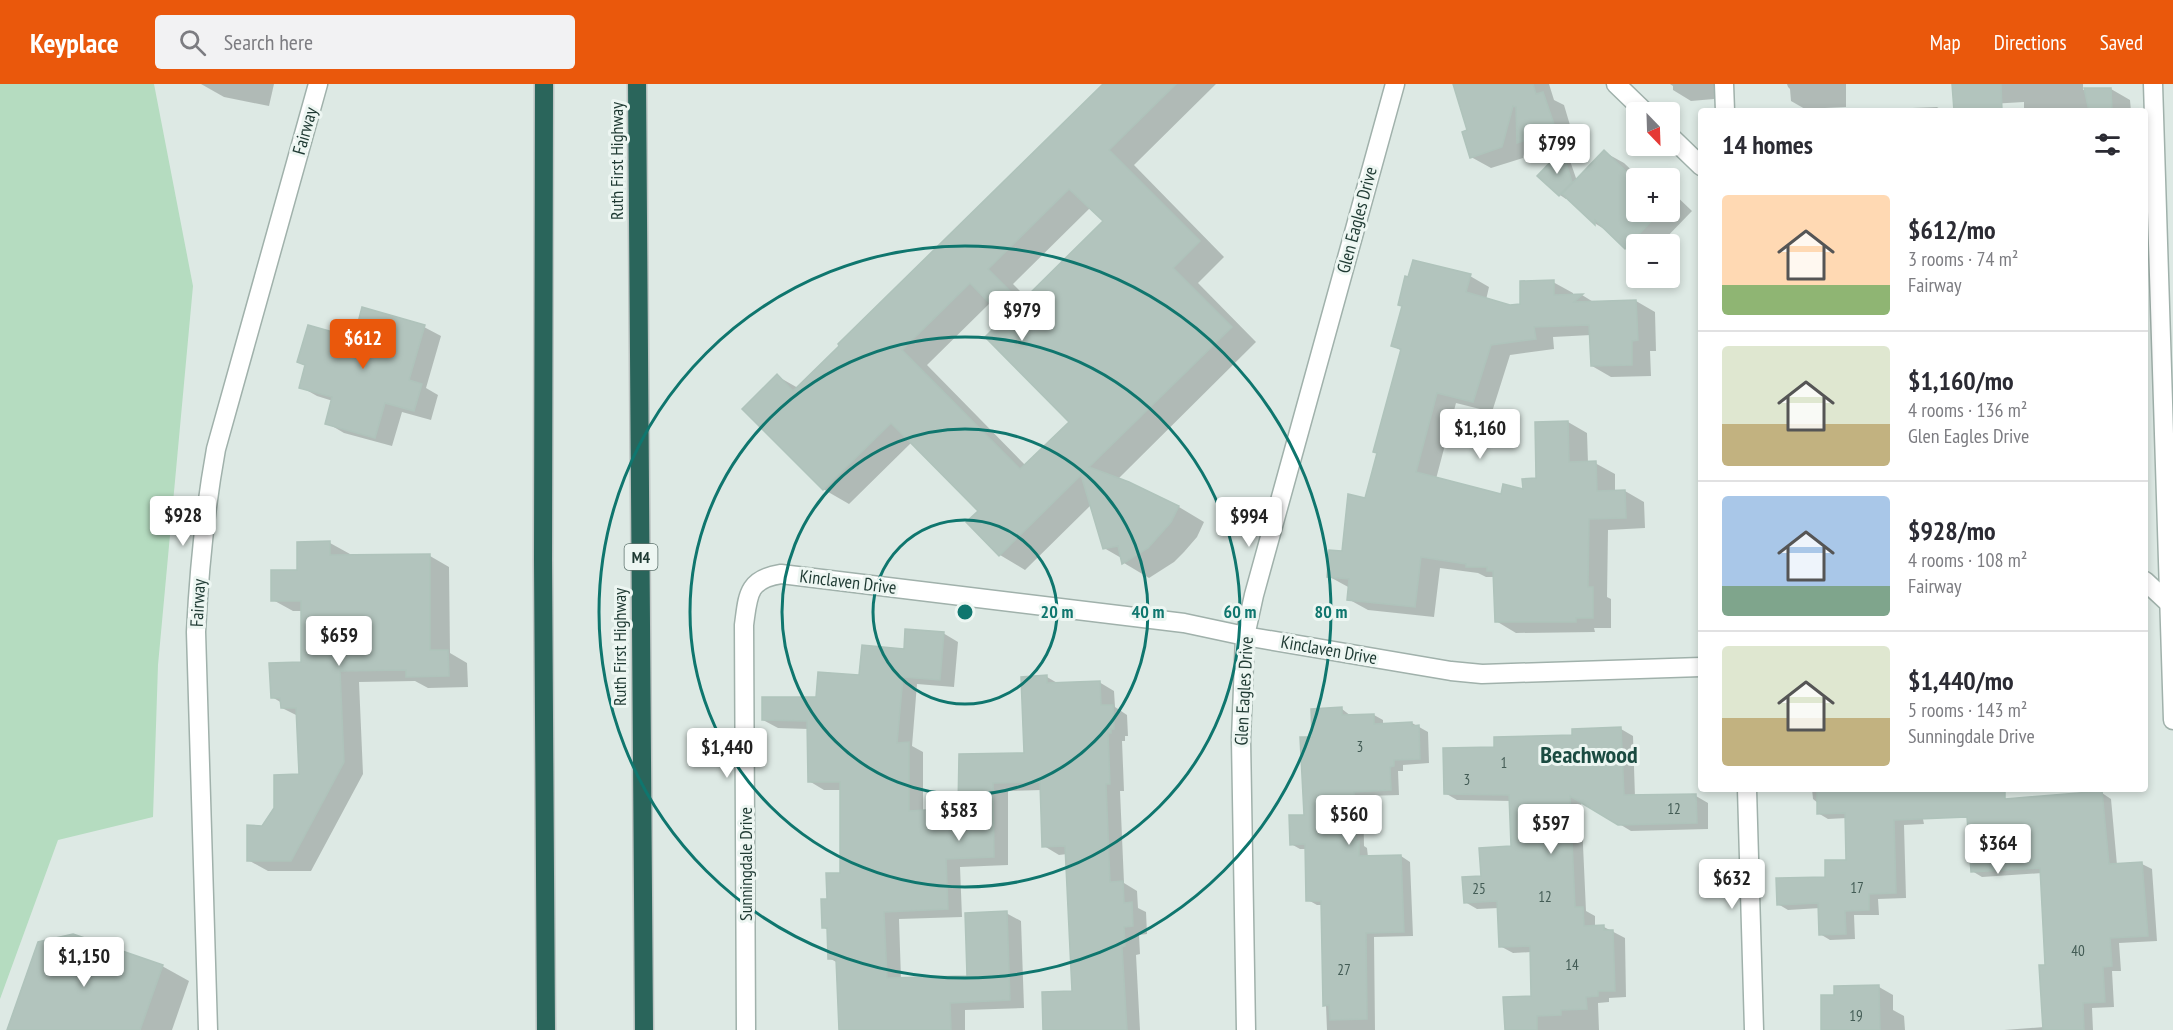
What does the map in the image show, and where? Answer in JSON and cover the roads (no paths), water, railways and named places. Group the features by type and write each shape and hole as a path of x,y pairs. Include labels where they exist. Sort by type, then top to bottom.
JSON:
{"highway":[{"path":"544,84 543,560 546,1030"},
{"name":"Ruth First Highway","path":"637,84 644,1030"}],"street":[{"name":"Fairway","path":"208,1030 196,632 206,507 216,449 318,84"},
{"name":"Glen Eagles Drive","path":"1246,1030 1240,739 1245,636 1254,595 1395,84"},
{"path":"1616,84 1635,102"},
{"path":"1724,84 1725,108"},
{"path":"2153,84 2173,720"},
{"path":"1680,146 1698,163"},
{"name":"Kinclaven Drive","path":"781,574 1184,623 1245,636 1451,671 1482,674 1698,667"},
{"name":"Sunningdale Drive","path":"747,1030 744,625 747,600 756,584 766,576 781,574"},
{"path":"2148,584 2171,605"},
{"path":"1747,792 1754,1030"}],"district":[{"name":"Beachwood","path":"1589,755"}]}
